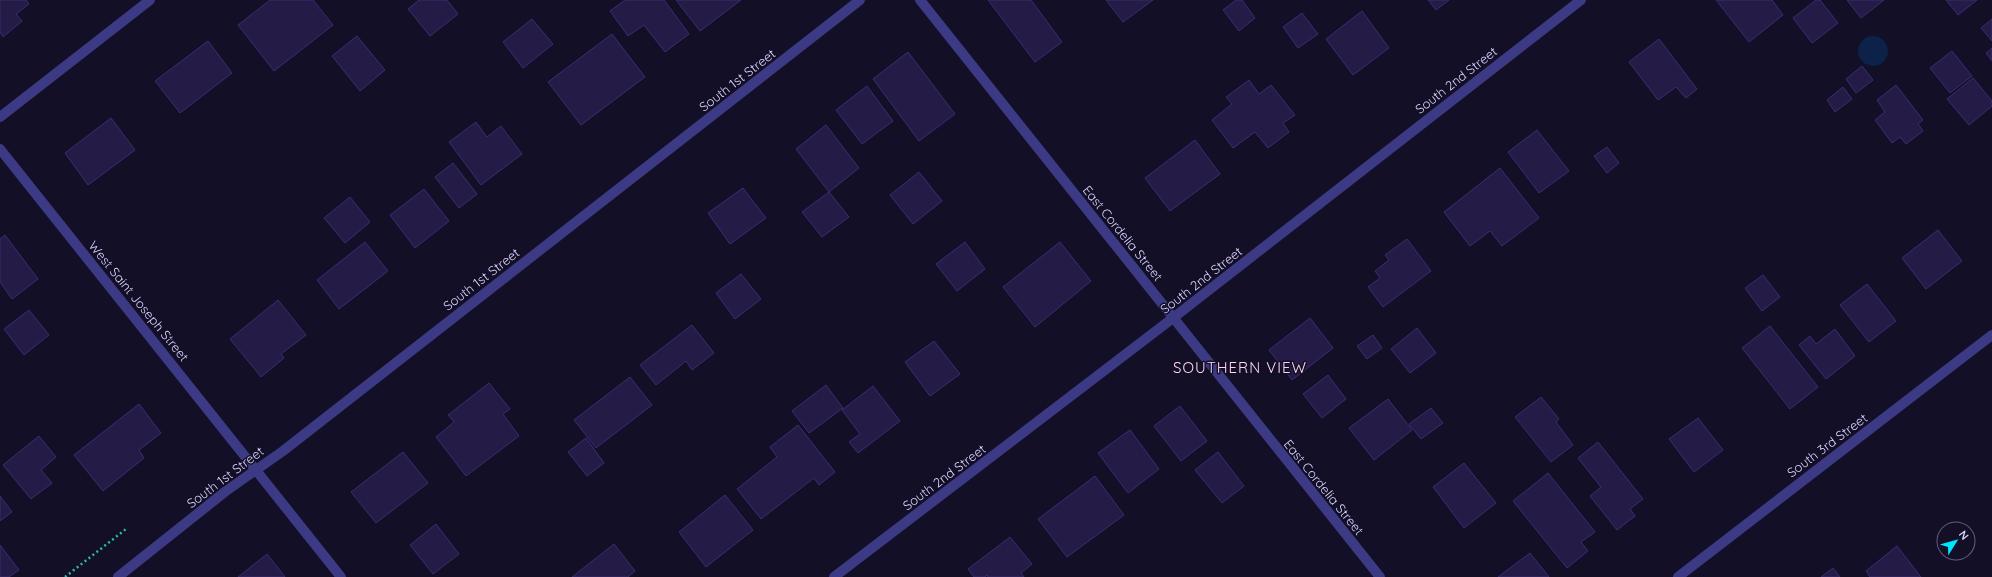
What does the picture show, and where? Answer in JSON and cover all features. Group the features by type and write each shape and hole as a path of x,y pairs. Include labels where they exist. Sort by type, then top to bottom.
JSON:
{"street":[{"path":"0,117 150,0"},
{"name":"South 1st Street","path":"118,577 226,491 257,470 860,0"},
{"name":"East Cordelia Street","path":"920,0 1380,577"},
{"name":"South 2nd Street","path":"834,577 1173,318 1581,0"},
{"name":"West Saint Joseph Street","path":"0,149 341,577"},
{"name":"South 3rd Street","path":"1678,577 1992,335"}],"path":[{"path":"65,577 126,529"}],"water":[{"path":"1873,36 1884,40 1888,51 1884,62 1873,66 1862,62 1858,51 1862,40"}],"building":[{"path":"0,0 26,0 29,4 16,14 22,21 3,37 0,32"},
{"path":"270,0 313,0 333,25 274,71 238,25"},
{"path":"419,0 447,0 458,14 430,36 408,9"},
{"path":"625,0 664,0 689,34 665,52 644,25 628,36 610,11"},
{"path":"676,0 741,0 700,31"},
{"path":"988,0 1031,0 1062,42 1035,62"},
{"path":"1106,0 1153,0 1123,22"},
{"path":"1236,0 1242,0 1255,18 1239,31 1223,10"},
{"path":"1428,0 1449,0 1436,10"},
{"path":"1716,0 1772,0 1783,15 1749,42"},
{"path":"1816,0 1820,0 1838,23 1812,43 1793,18"},
{"path":"1847,0 1884,0 1861,18"},
{"path":"1946,0 1977,0 1958,15"},
{"path":"1362,11 1389,48 1353,75 1326,39"},
{"path":"1302,13 1318,34 1298,48 1283,27"},
{"path":"532,19 553,44 523,68 503,42"},
{"path":"1992,19 1992,41 1981,28"},
{"path":"612,34 645,77 581,125 548,82"},
{"path":"357,36 385,70 360,91 332,56"},
{"path":"1659,39 1697,89 1686,98 1676,87 1658,100 1629,62"},
{"path":"208,41 232,73 180,113 155,81"},
{"path":"1992,48 1992,61 1986,53"},
{"path":"1952,51 1972,76 1950,93 1930,68"},
{"path":"908,52 955,114 919,141 873,79"},
{"path":"1862,66 1873,80 1856,93 1846,79"},
{"path":"1973,78 1992,101 1992,106 1969,125 1947,99"},
{"path":"1249,80 1259,94 1271,85 1295,115 1283,123 1289,132 1268,148 1255,132 1233,148 1212,120 1232,104 1226,97"},
{"path":"1896,85 1923,120 1918,124 1923,131 1906,144 1900,137 1892,143 1875,120 1885,112 1877,100"},
{"path":"867,86 893,121 862,144 836,110"},
{"path":"1843,87 1852,99 1835,112 1827,100"},
{"path":"111,118 135,150 88,185 65,153"},
{"path":"476,122 487,137 501,126 522,154 481,185 449,142"},
{"path":"826,125 859,168 829,192 796,149"},
{"path":"1537,130 1569,171 1539,193 1508,152"},
{"path":"1195,140 1220,174 1170,211 1145,178"},
{"path":"1607,147 1619,163 1607,173 1594,156"},
{"path":"453,163 477,194 459,208 435,177"},
{"path":"1500,168 1539,218 1502,246 1490,231 1470,246 1444,212"},
{"path":"919,172 942,201 913,224 890,195"},
{"path":"743,188 766,218 730,244 708,213"},
{"path":"424,189 449,221 415,248 390,215"},
{"path":"829,192 849,217 822,237 802,212"},
{"path":"350,197 370,222 345,243 324,218"},
{"path":"1938,230 1962,261 1926,289 1902,258"},
{"path":"5,235 38,279 12,299 0,282 0,239"},
{"path":"1407,239 1431,271 1383,307 1368,287 1380,278 1375,271 1389,260 1385,255"},
{"path":"365,242 388,271 339,309 317,280"},
{"path":"965,242 985,269 957,291 936,264"},
{"path":"1060,242 1091,281 1035,327 1003,287"},
{"path":"741,274 761,299 735,319 716,293"},
{"path":"1763,275 1780,297 1762,311 1745,288"},
{"path":"1867,284 1896,321 1869,342 1840,305"},
{"path":"278,300 306,335 281,354 284,358 261,377 230,339"},
{"path":"29,310 49,335 24,355 4,329"},
{"path":"1310,318 1333,348 1292,380 1269,350"},
{"path":"692,325 714,353 692,370 686,361 656,385 640,365"},
{"path":"1770,326 1818,387 1790,409 1742,348"},
{"path":"1417,328 1436,353 1410,373 1391,349"},
{"path":"1835,329 1855,356 1826,379 1799,345 1810,336 1816,344"},
{"path":"1373,335 1382,348 1367,359 1357,346"},
{"path":"934,341 960,374 930,396 905,362"},
{"path":"1328,375 1346,399 1322,418 1303,394"},
{"path":"630,377 652,405 596,448 574,420"},
{"path":"489,383 510,409 503,414 519,436 466,476 436,437 454,422 448,415"},
{"path":"826,385 843,408 809,433 792,411"},
{"path":"873,386 900,421 858,453 849,442 860,434 842,410"},
{"path":"1541,397 1559,419 1556,422 1573,445 1551,462 1515,417"},
{"path":"1388,399 1412,430 1374,460 1349,428"},
{"path":"139,404 161,433 139,450 144,458 103,491 74,455"},
{"path":"1180,406 1207,441 1181,461 1154,426"},
{"path":"1431,408 1443,423 1421,439 1409,424"},
{"path":"1698,418 1723,450 1694,472 1669,439"},
{"path":"798,425 835,472 819,485 814,478 761,519 737,489 777,457 770,447"},
{"path":"1130,430 1159,469 1128,493 1098,453"},
{"path":"39,436 56,457 41,470 52,483 31,499 3,465"},
{"path":"586,438 604,463 587,476 568,452"},
{"path":"1598,442 1643,499 1630,509 1635,516 1617,530 1590,496 1601,487 1578,458"},
{"path":"403,452 428,483 376,523 351,492"},
{"path":"1218,452 1244,486 1222,503 1195,470"},
{"path":"1464,463 1496,503 1464,528 1433,487"},
{"path":"1548,473 1595,532 1581,542 1588,551 1567,568 1513,501"},
{"path":"1095,476 1124,515 1067,557 1038,519"},
{"path":"725,495 753,530 706,567 679,532"},
{"path":"0,496 12,512 0,521"},
{"path":"436,524 459,554 433,574 410,545"},
{"path":"1010,537 1032,564 1021,573 1024,577 988,577 987,575 985,577 974,577 968,569"},
{"path":"614,544 635,571 628,577 572,577"},
{"path":"0,545 19,570 9,577 0,577"},
{"path":"1897,546 1921,577 1870,577 1866,571"},
{"path":"1530,553 1549,577 1498,577"},
{"path":"267,554 285,577 238,577"},
{"path":"1833,568 1840,577 1821,577"}],"district":[{"name":"SOUTHERN VIEW","path":"1240,367"}]}
